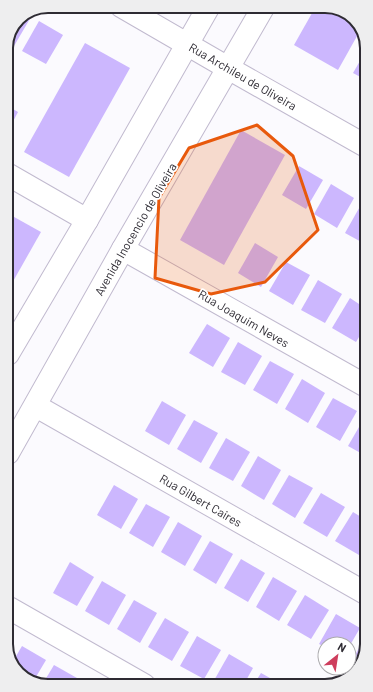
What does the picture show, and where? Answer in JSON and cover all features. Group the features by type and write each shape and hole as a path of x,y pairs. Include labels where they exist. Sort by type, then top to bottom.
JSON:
{"street":[{"name":"Rua Archileu de Oliveira","path":"133,13 360,143"},
{"path":"13,346 87,220 205,13"},
{"name":"Avenida Inocencio de Oliveira","path":"13,445 123,249 260,13"},
{"path":"13,177 87,220"},
{"name":"Rua Joaquim Neves","path":"123,249 360,383"},
{"name":"Rua Gilbert Caires","path":"36,406 360,590"},
{"path":"13,610 133,679"}],"highlighted area":[{"path":"257,125 293,156 318,230 265,282 211,294 155,278 159,198 189,148"}],"building":[{"path":"312,13 328,13 345,19 350,23 357,35 338,70 294,45"},
{"path":"31,18 14,46 14,41 19,28"},
{"path":"39,21 63,35 46,64 22,51"},
{"path":"85,43 130,68 69,177 24,152"},
{"path":"360,61 360,77 353,73"},
{"path":"13,109 18,112 13,122"},
{"path":"241,130 285,155 224,265 180,240"},
{"path":"299,166 323,180 306,209 282,195"},
{"path":"331,184 354,198 337,228 314,214"},
{"path":"360,207 360,241 345,233"},
{"path":"13,216 41,232 13,281"},
{"path":"255,243 278,257 261,287 238,273"},
{"path":"286,262 310,275 293,305 269,291"},
{"path":"318,280 342,294 325,323 301,310"},
{"path":"350,298 360,305 360,335 356,342 332,328"},
{"path":"207,324 230,338 213,367 189,353"},
{"path":"238,342 262,356 245,385 221,372"},
{"path":"270,361 294,374 277,404 253,390"},
{"path":"302,379 325,393 308,423 285,409"},
{"path":"333,398 357,411 340,441 316,427"},
{"path":"162,401 186,415 169,445 145,431"},
{"path":"194,420 218,433 201,463 177,449"},
{"path":"360,425 360,453 348,446"},
{"path":"226,438 250,452 233,481 209,468"},
{"path":"258,456 281,470 264,500 241,486"},
{"path":"289,475 313,488 295,518 272,504"},
{"path":"114,485 138,499 121,529 97,515"},
{"path":"321,493 345,507 327,537 303,523"},
{"path":"146,504 170,517 153,547 129,533"},
{"path":"353,512 360,516 359,555 335,541"},
{"path":"178,522 202,536 185,566 161,552"},
{"path":"210,541 233,554 216,584 193,570"},
{"path":"241,559 265,573 248,602 224,588"},
{"path":"70,562 94,577 77,606 53,593"},
{"path":"273,577 297,591 279,621 256,607"},
{"path":"102,581 126,595 109,625 85,611"},
{"path":"305,595 329,610 311,639 287,625"},
{"path":"134,600 157,613 140,643 117,629"},
{"path":"336,614 360,628 355,636 324,636"},
{"path":"165,618 189,632 172,661 148,647"},
{"path":"197,636 221,650 204,679 180,666"},
{"path":"22,646 46,660 36,677 28,673 19,664 16,657"},
{"path":"360,647 357,658 357,652"},
{"path":"229,654 253,668 247,679 215,679"},
{"path":"54,665 77,678 76,679 46,679"},
{"path":"261,673 272,679 257,679"}]}
